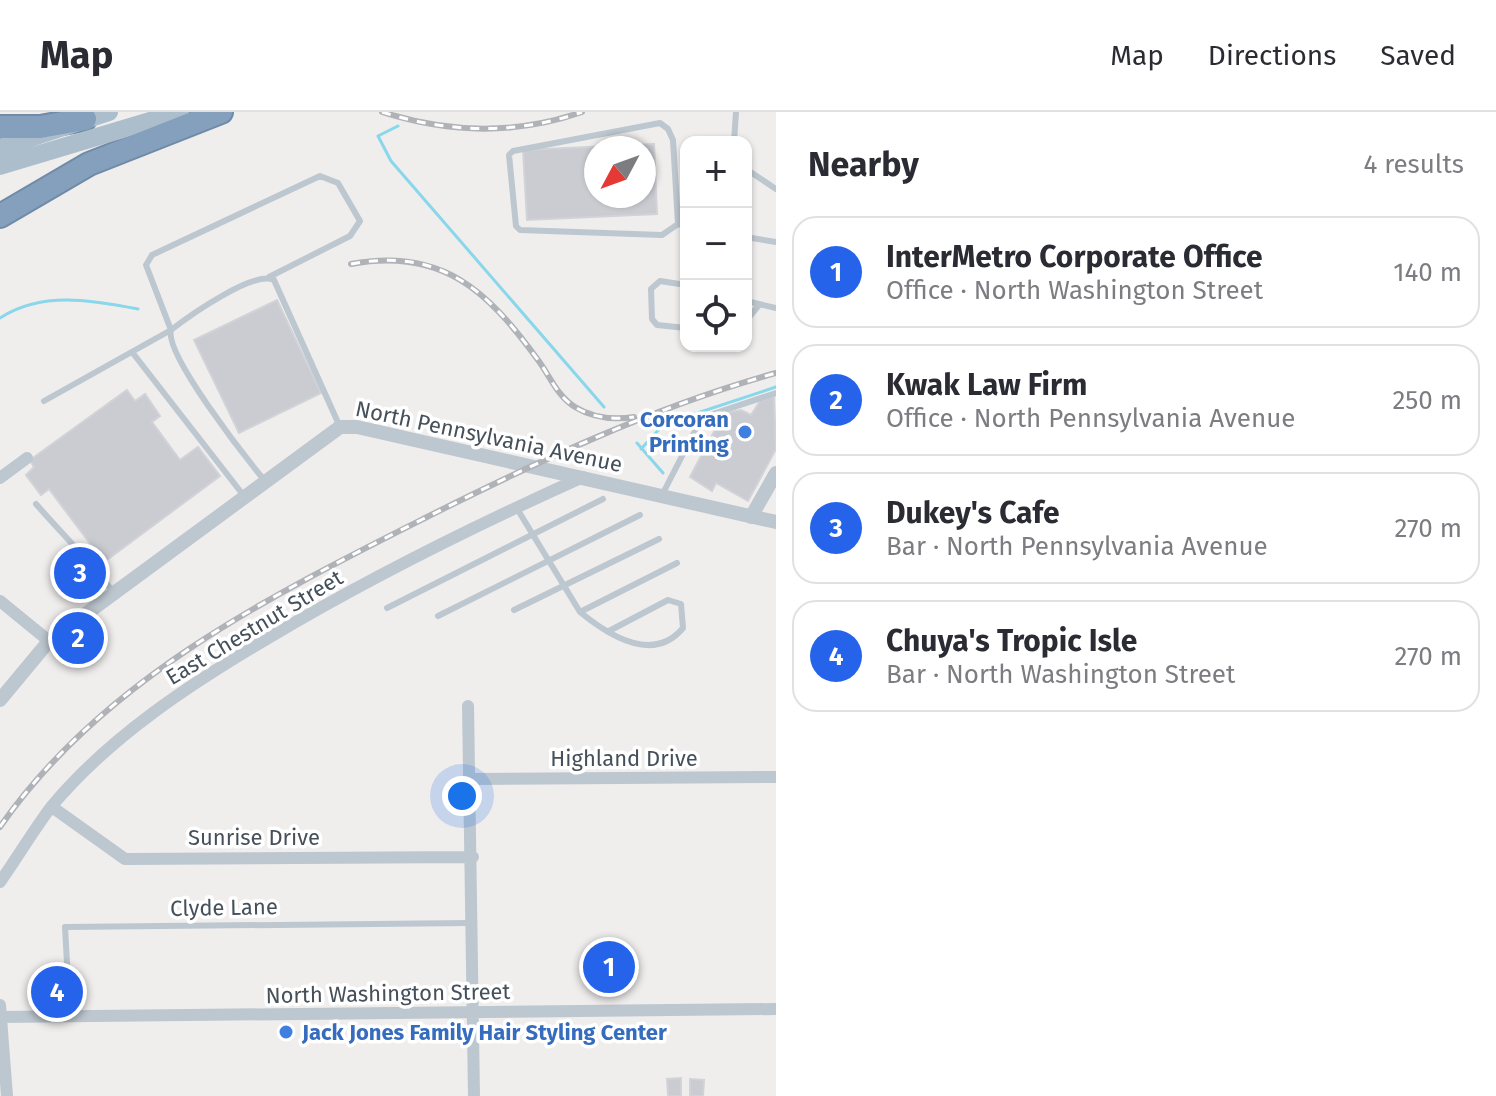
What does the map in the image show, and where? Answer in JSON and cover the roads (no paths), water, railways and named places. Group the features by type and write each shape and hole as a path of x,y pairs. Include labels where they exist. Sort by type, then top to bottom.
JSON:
{"highway":[{"path":"0,216 89,164 221,112"},
{"path":"0,127 40,127 85,119"}],"main road":[{"path":"0,148 109,112"},
{"path":"0,166 180,112"}],"street":[{"name":"North Pennsylvania Avenue","path":"0,700 49,641 340,427 357,427 776,522"},
{"path":"0,478 27,458"},
{"path":"751,517 776,473"},
{"name":"East Chestnut Street","path":"0,882 52,807 142,722 186,688 313,611 516,507 584,477"},
{"path":"0,601 49,641"},
{"path":"468,706 472,779 474,1096"},
{"name":"Highland Drive","path":"472,779 776,777"},
{"name":"Sunrise Drive","path":"52,807 125,859 473,857"},
{"path":"0,1005 7,1096"},
{"name":"North Washington Street","path":"0,1017 776,1009"}],"lane":[{"path":"734,136 736,112"},
{"path":"660,123 668,129 673,140 682,225 662,235 520,230 516,226 509,155 513,151 553,141 660,123"},
{"path":"752,173 776,189"},
{"path":"44,401 171,330 198,309 350,236 360,221 338,183 320,176 152,255 146,265 149,280 171,330 173,346 205,400 265,481"},
{"path":"752,238 776,242"},
{"path":"269,277 286,302 340,427"},
{"path":"680,284 660,281 651,289 652,319 657,325 680,327"},
{"path":"752,303 776,308"},
{"path":"752,314 759,305"},
{"path":"132,352 244,496"},
{"path":"662,495 698,425 710,415 776,393"},
{"path":"387,608 603,499"},
{"path":"36,504 71,545 81,549 114,593"},
{"path":"516,507 580,612 609,631 647,648 683,628 681,604 668,600 609,631"},
{"path":"438,616 640,515"},
{"path":"514,610 659,539"},
{"path":"580,612 677,563"},
{"name":"Clyde Lane","path":"70,1017 65,927 473,923"}],"waterway":[{"path":"398,126 378,136 391,161 604,407"},
{"path":"0,318 16,309 49,301 84,301 138,309"},
{"path":"641,449 664,424 776,387"},
{"path":"637,443 663,473"}],"railway":[{"path":"382,112 432,124 482,128 532,125 582,112"},
{"path":"351,264 383,260 412,262 460,280 481,295 519,335 569,402 596,416 634,417"},
{"path":"0,827 41,775 87,728 137,686 248,612 364,549 552,457 685,402 776,373"}],"place":[{"name":"Corcoran Printing","path":"745,432"},
{"name":"Dukey's Cafe","path":"80,573"},
{"name":"Kwak Law Firm","path":"78,638"},
{"name":"InterMetro Corporate Office","path":"609,967"},
{"name":"Chuya's Tropic Isle","path":"57,992"},
{"name":"Jack Jones Family Hair Styling Center","path":"286,1032"}]}
